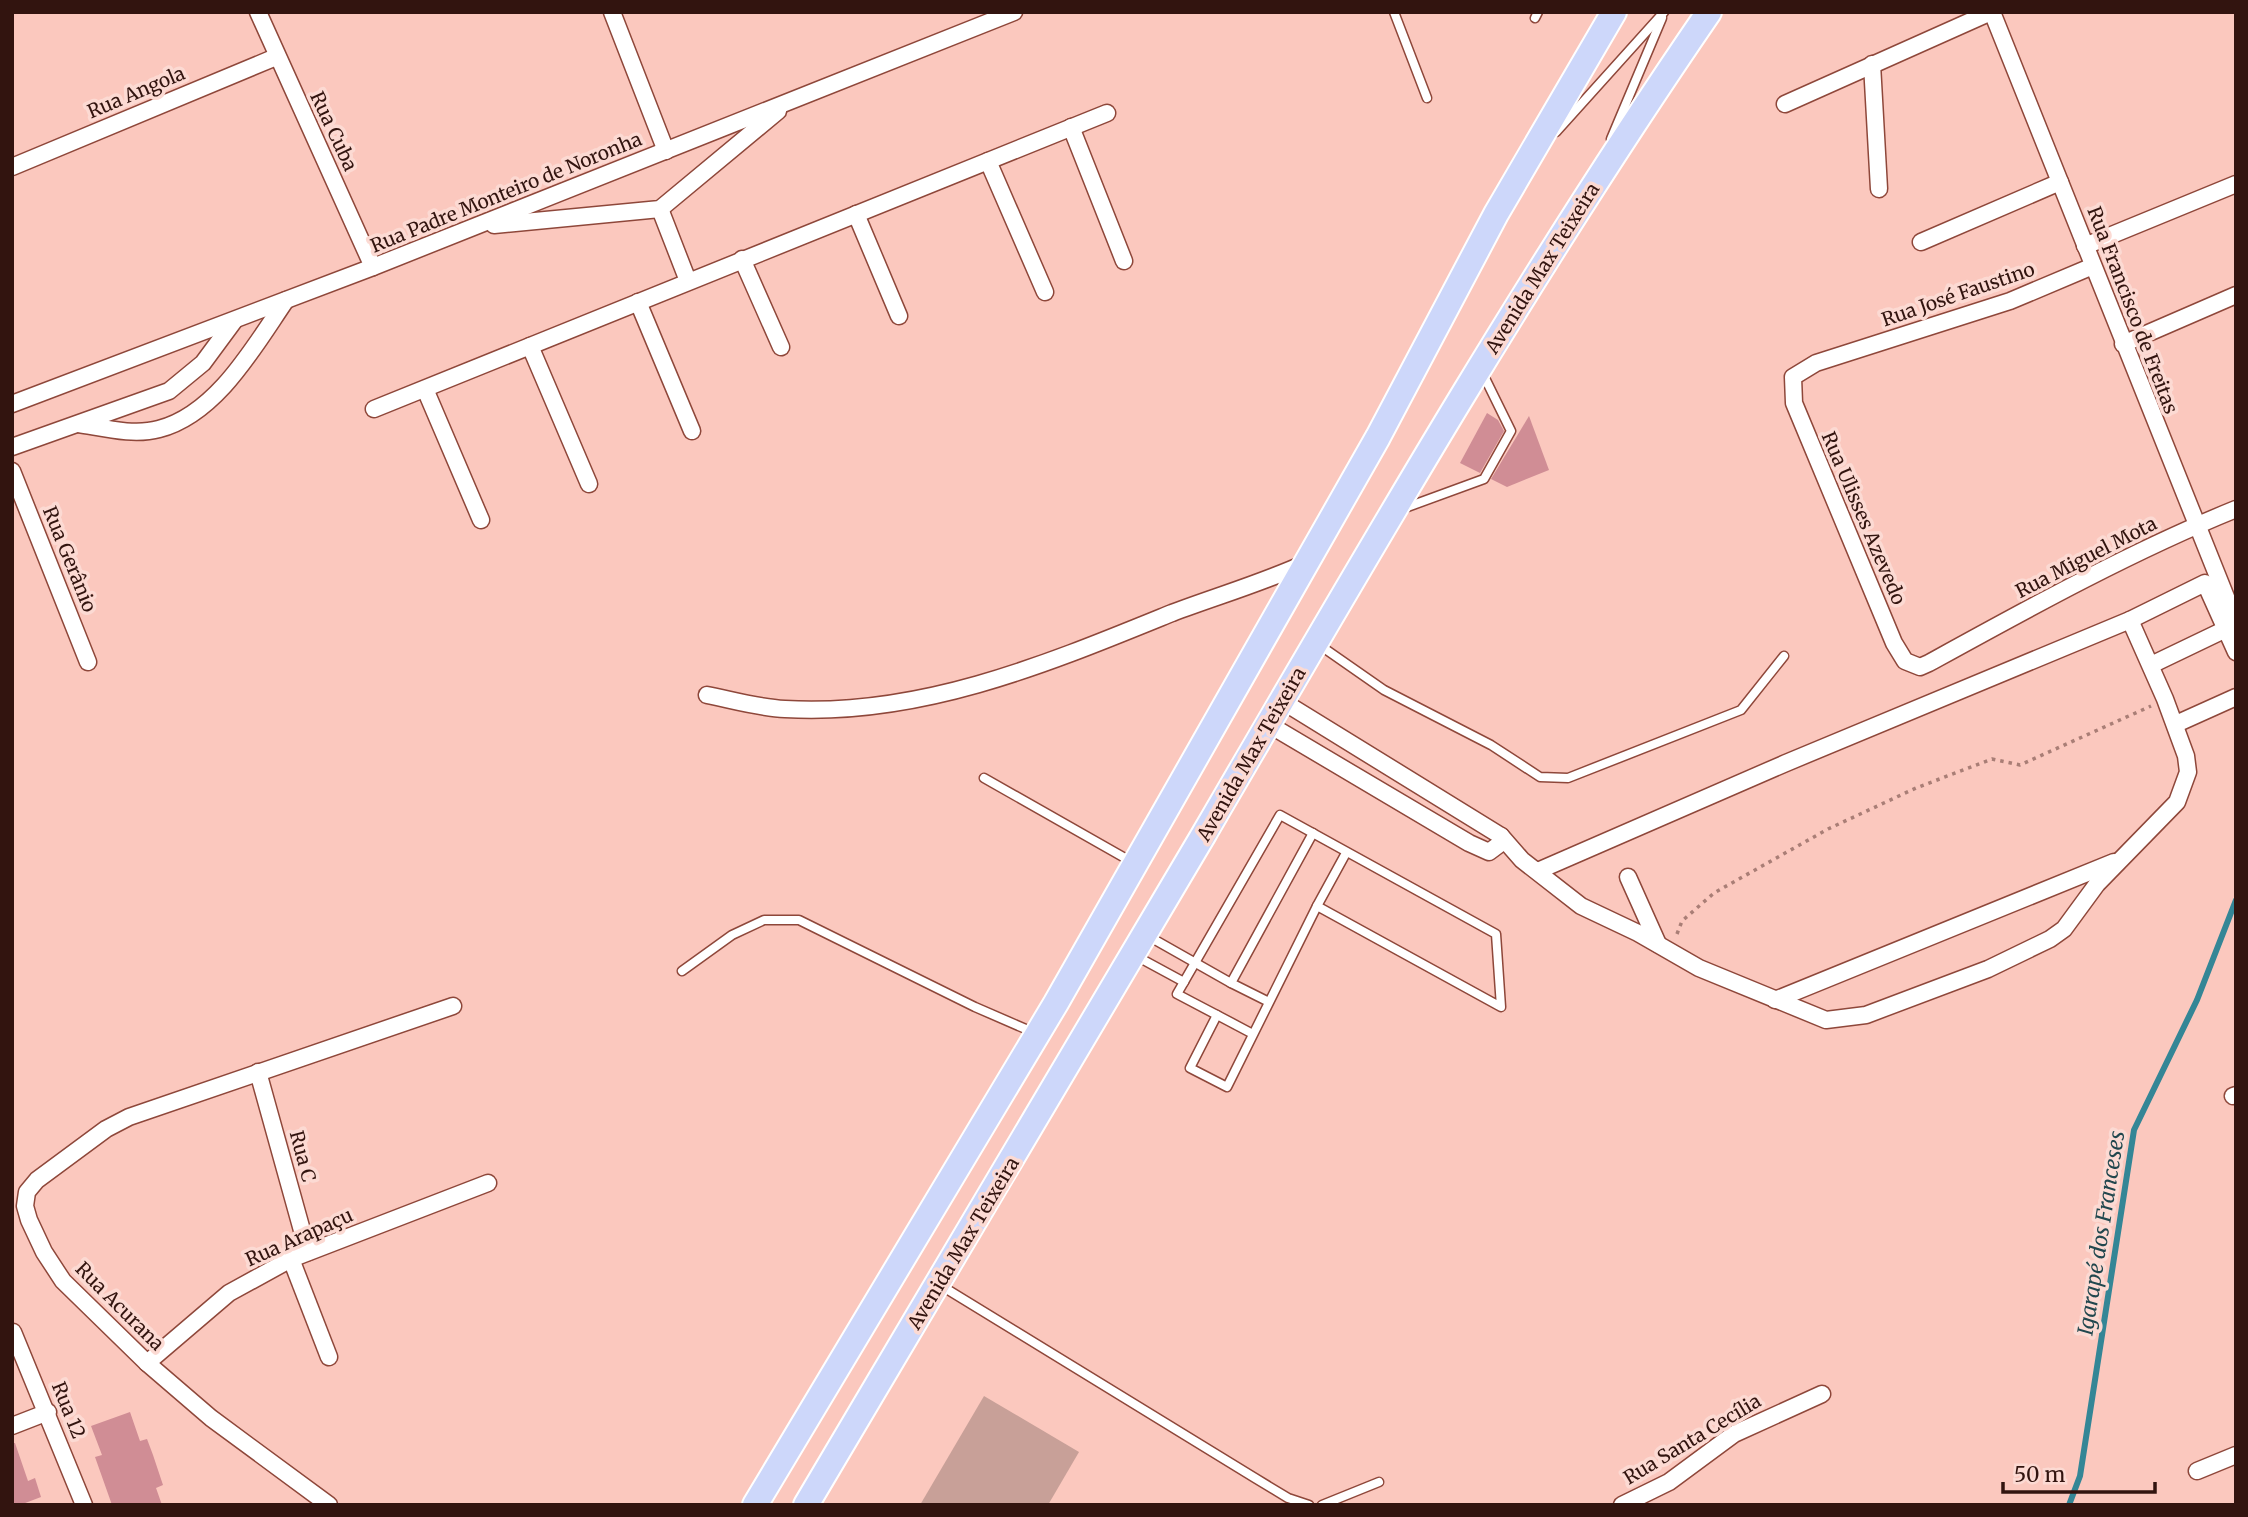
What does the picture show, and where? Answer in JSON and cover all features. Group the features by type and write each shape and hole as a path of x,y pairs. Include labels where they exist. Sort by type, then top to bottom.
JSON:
{"main road":[{"path":"755,1505 1038,1034 1378,437 1521,171 1614,12"},
{"name":"Avenida Max Teixeira","path":"806,1505 937,1283 1007,1171 1316,642 1480,369 1588,193 1709,12"}],"street":[{"name":"Rua Cuba","path":"258,12 373,267"},
{"path":"612,12 666,151"},
{"name":"Rua Padre Monteiro de Noronha","path":"12,404 373,267 1014,12"},
{"path":"1784,104 1992,12"},
{"name":"Rua Francisco de Freitas","path":"1992,12 2195,526 2231,626"},
{"name":"Rua Angola","path":"12,167 276,57"},
{"path":"1872,64 1880,189"},
{"path":"474,227 660,209 792,100"},
{"path":"374,409 1107,113"},
{"path":"1071,127 1124,261"},
{"path":"988,161 1045,292"},
{"path":"1922,242 2060,182"},
{"path":"2085,246 2236,184"},
{"path":"660,209 688,281"},
{"path":"856,214 899,316"},
{"path":"742,259 781,347"},
{"name":"Rua José Faustino","path":"1836,357 2010,301 2093,266"},
{"path":"2123,344 2236,295"},
{"path":"79,424 140,431 159,429 181,420 206,402 228,380 286,300"},
{"path":"638,302 692,431"},
{"path":"12,447 169,391 203,363 234,321"},
{"path":"530,346 589,484"},
{"name":"Rua Ulisses Azevedo","path":"1836,357 1800,370 1793,377 1794,403 1813,450 1894,643 1905,661 1920,667 1957,646"},
{"path":"425,388 481,520"},
{"name":"Rua Gerânio","path":"12,471 88,662"},
{"name":"Rua Miguel Mota","path":"1957,646 2195,526 2236,509"},
{"path":"707,695 784,709 850,707 934,696 1005,678 1067,656 1195,604 1269,580 1306,563"},
{"path":"1540,870 1799,757 2130,620 2205,583 2231,626 2236,652"},
{"path":"1268,724 1489,852 1522,860 1540,870 1581,906 1665,947 1699,968 1818,1017 1843,1020 1876,1012 1953,983 2026,952 2064,929 2120,860 2178,802 2188,772 2186,756 2176,724 2130,620"},
{"path":"2151,665 2231,626"},
{"path":"2176,724 2236,696"},
{"path":"1282,701 1501,836 1522,860"},
{"path":"1489,852 1501,844 1501,836"},
{"path":"1775,1000 2120,860"},
{"path":"1628,877 1665,947"},
{"name":"Rua Acurana","path":"329,1505 211,1418 147,1363 63,1281 29,1220 25,1206 27,1192 37,1180 106,1129 164,1103 453,1006"},
{"name":"Rua C","path":"258,1072 308,1252"},
{"name":"Rua Arapaçu","path":"147,1363 229,1293 291,1259 488,1183"},
{"path":"291,1259 329,1357"},
{"name":"Rua 12","path":"13,1332 48,1412 83,1505"},
{"name":"Rua Santa Cecília","path":"1622,1505 1669,1482 1734,1434 1822,1394"},
{"path":"12,1426 48,1412"},
{"path":"2197,1471 2236,1455"}],"lane":[{"path":"1394,12 1427,98"},
{"path":"1521,171 1664,12"},
{"path":"1588,193 1664,12"},
{"path":"1394,512 1484,479 1511,431 1480,369"},
{"path":"1316,642 1384,690 1491,745 1540,777 1568,778 1741,710 1784,656"},
{"path":"984,778 1135,863"},
{"path":"1251,1033 1177,994 1280,815 1496,934 1501,1007 1317,906"},
{"path":"1231,983 1313,833"},
{"path":"1217,1015 1190,1068 1227,1087 1251,1033 1346,853"},
{"path":"682,971 733,935 764,920 799,920 975,1007 1038,1034"},
{"path":"1140,945 1195,962 1268,1002"},
{"path":"1140,945 1184,982"},
{"path":"937,1283 1288,1498 1309,1505"},
{"path":"1322,1505 1379,1482"}],"path":[{"path":"1665,947 1682,921 1714,893 1828,829 1916,788 1992,759 2020,765 2165,699"}],"shaded area":[{"path":"984,1396 1079,1452 1048,1505 920,1505"}],"building":[{"path":"1487,413 1498,420 1504,431 1480,473 1460,463"},
{"path":"1529,416 1549,470 1507,487 1491,479"},
{"path":"130,1412 140,1441 147,1439 153,1455 163,1485 156,1488 162,1505 112,1505 95,1457 102,1455 91,1426"},
{"path":"12,1443 15,1443 28,1481 35,1478 41,1497 20,1505 12,1505"}],"waterway":[{"name":"Igarapé dos Franceses","path":"2069,1505 2080,1476 2134,1130 2197,1000 2236,900"}]}
